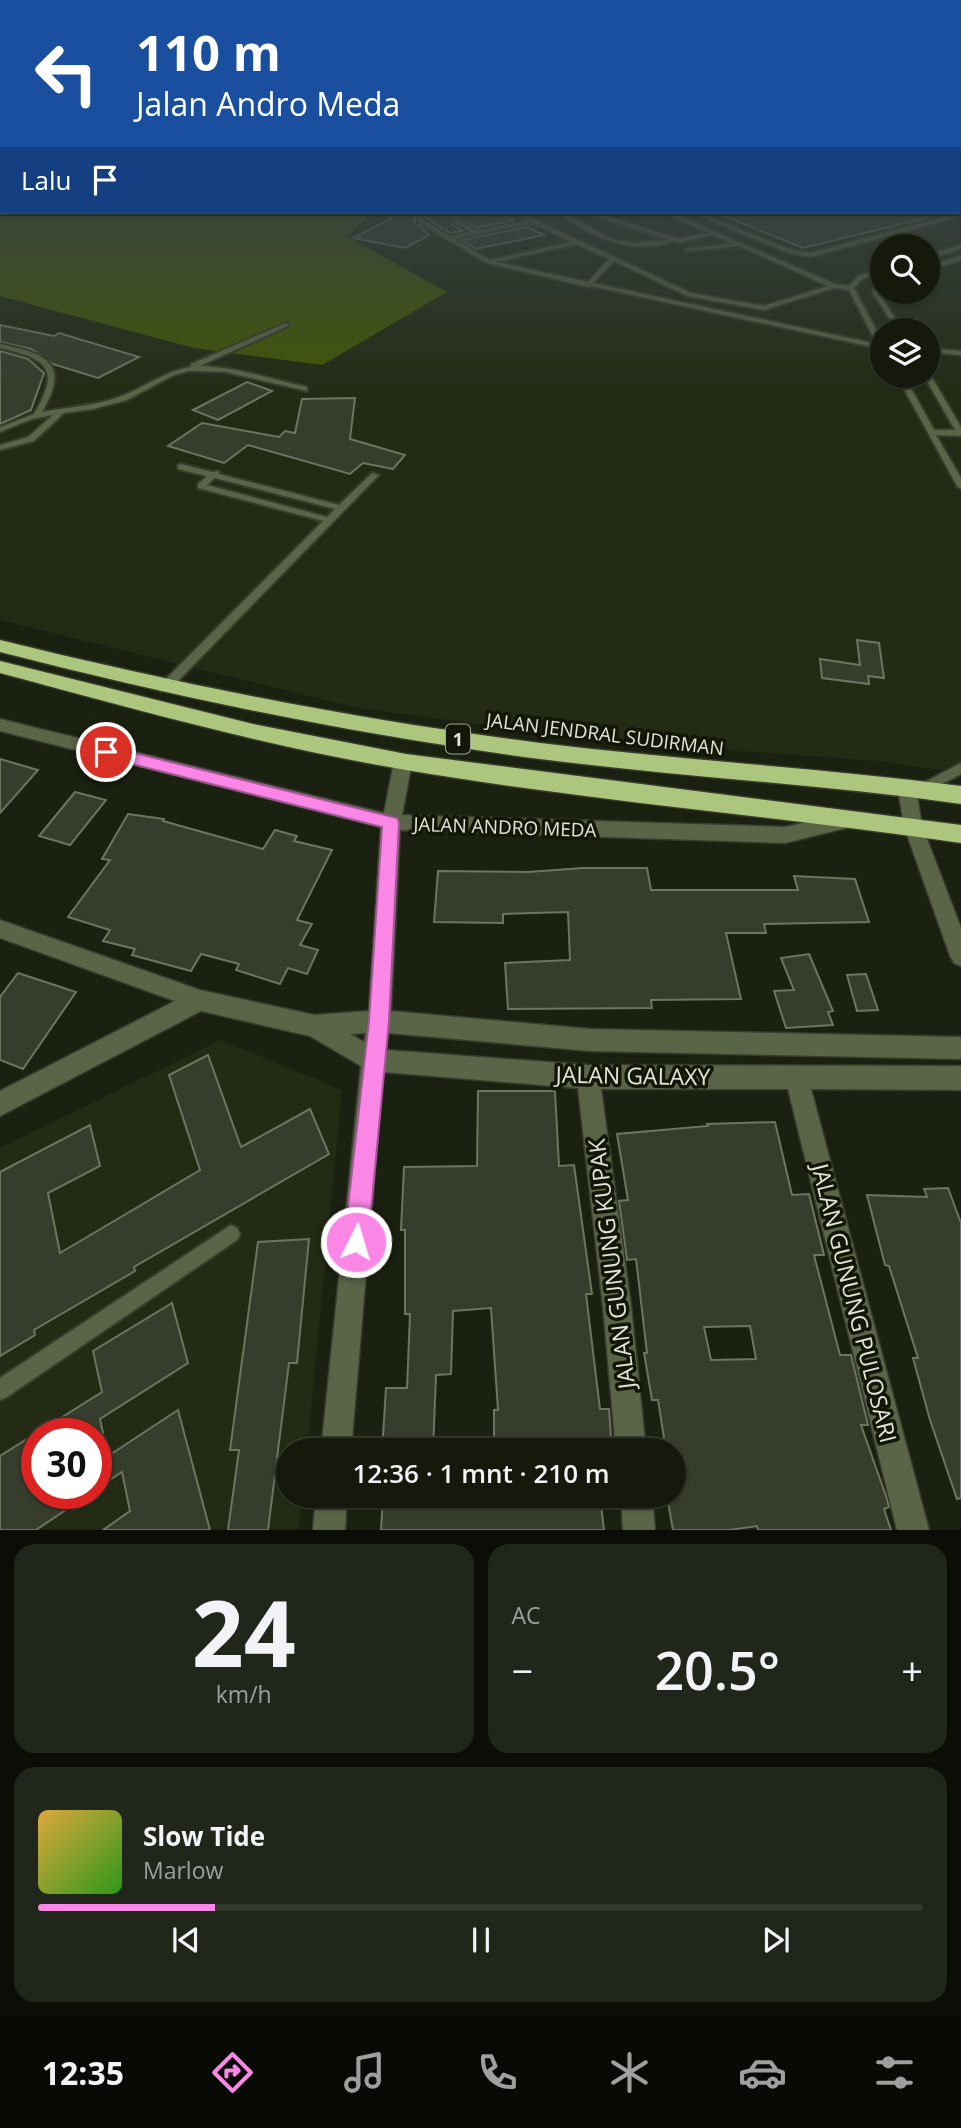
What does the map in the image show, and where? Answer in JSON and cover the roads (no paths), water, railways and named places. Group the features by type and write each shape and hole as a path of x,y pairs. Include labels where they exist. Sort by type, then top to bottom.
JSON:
{"highway":[{"name":"JALAN JENDRAL SUDIRMAN","path":"0,646 164,688 318,719 520,748 961,795"},
{"name":"1","path":"0,667 160,708 403,762 615,793 961,834"}],"street":[{"name":"JALAN ANDRO MEDA","path":"0,725 391,822 785,835 852,819"},
{"path":"337,1438 379,1021 391,822 403,762"},
{"path":"915,789 913,827 961,956"},
{"name":"JALAN GALAXY","path":"0,929 200,1000 314,1026 373,1060 588,1077 961,1078"},
{"path":"0,1104 200,1000"},
{"name":"JALAN GALAXY","path":"314,1026 379,1021 590,1040 961,1048"},
{"name":"JALAN GUNUNG PULOSARI","path":"796,1076 913,1530"},
{"name":"JALAN GUNUNG KUPAK","path":"588,1077 616,1292 630,1438"},
{"path":"329,1530 331,1508"},
{"path":"637,1508 639,1530"}],"lane":[{"path":"475,253 489,262 588,285 870,345"},
{"path":"489,262 527,253"},
{"path":"599,253 681,293 749,307 764,308 834,286"},
{"path":"760,253 834,286 851,288"},
{"path":"940,264 961,257"},
{"path":"588,285 612,260"},
{"path":"870,274 853,281 851,288 870,324"},
{"path":"737,317 749,307"},
{"path":"0,430 21,418 60,413 124,398 160,379 286,326"},
{"path":"0,346 35,356 52,371 55,379 51,393 37,415"},
{"path":"940,351 961,353"},
{"path":"188,369 226,370 304,389"},
{"path":"908,388 961,486"},
{"path":"934,388 961,434"},
{"path":"915,400 942,401"},
{"path":"0,448 31,439 60,413"},
{"path":"930,432 961,434"},
{"path":"181,467 216,473 341,508"},
{"path":"216,473 201,486 329,520"},
{"path":"164,688 375,475"},
{"path":"915,789 961,768"},
{"path":"0,1390 231,1234"}]}
